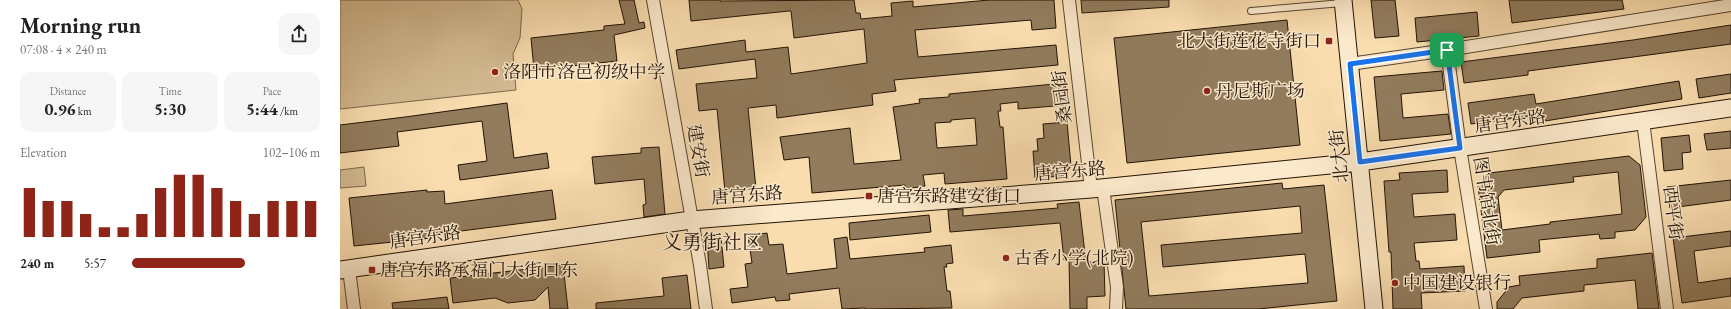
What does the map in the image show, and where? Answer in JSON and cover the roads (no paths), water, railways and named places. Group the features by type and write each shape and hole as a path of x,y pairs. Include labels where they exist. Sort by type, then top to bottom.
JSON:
{"street":[{"name":"建安街","path":"653,0 700,265 706,309"},
{"name":"桑园街","path":"1069,0 1097,189 1117,287 1116,309"},
{"name":"北大街","path":"1339,1 1350,64 1364,309"},
{"name":"北大街","path":"1339,1 1355,163 1374,309"},
{"path":"1350,64 1731,5"},
{"name":"图书馆北街","path":"1447,50 1460,148 1486,309"},
{"name":"唐宫东路","path":"344,269 691,220 1097,189 1355,163 1731,108"},
{"name":"西平街","path":"1643,121 1667,309"},
{"path":"344,269 354,309"}],"lane":[{"path":"1251,11 1339,1"}],"place":[{"name":"北大街莲花寺街口","path":"1329,41"},
{"name":"洛阳市洛邑初级中学","path":"495,72"},
{"name":"丹尼斯广场","path":"1207,91"},
{"name":"唐宫东路建安街口","path":"869,196"},
{"name":"古香小学(北院)","path":"1006,258"},
{"name":"唐宫东路承福门大街口东","path":"372,270"},
{"name":"中国建设银行","path":"1395,283"}],"district":[{"name":"义勇街社区","path":"712,242"}]}
